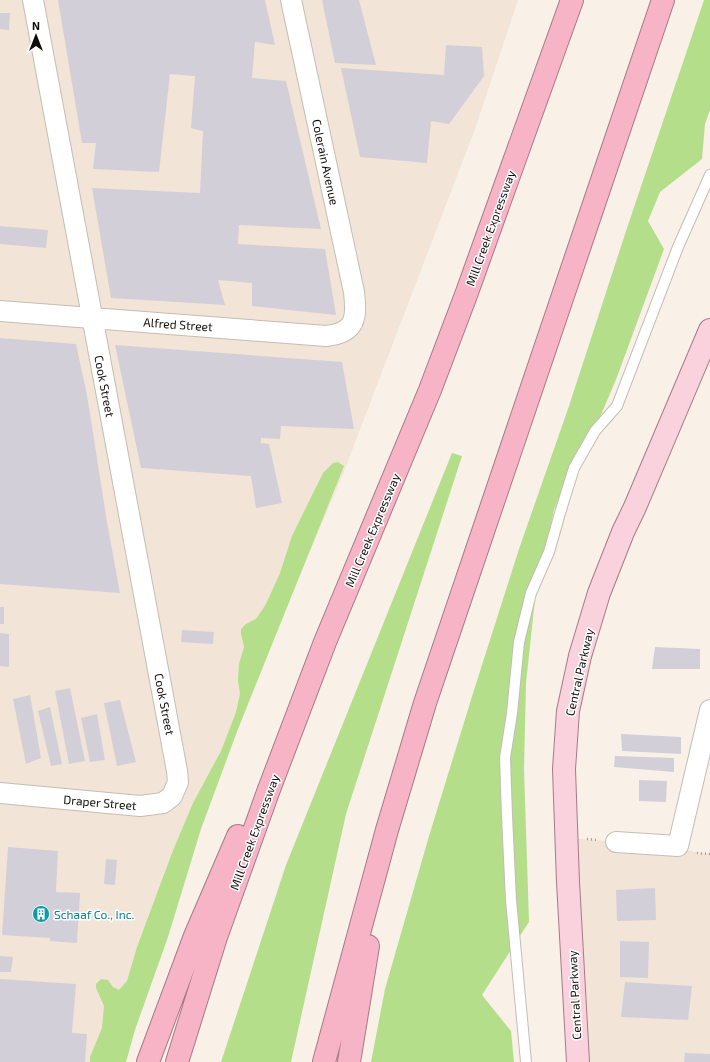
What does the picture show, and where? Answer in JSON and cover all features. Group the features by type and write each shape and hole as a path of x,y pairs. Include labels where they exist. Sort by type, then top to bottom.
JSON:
{"highway":[{"name":"Mill Creek Expressway","path":"177,1062 216,937 268,792 325,642 394,478 447,346 572,0"},
{"path":"324,1062 387,830 425,703 663,0"},
{"path":"148,1062 195,936 260,784 325,642"},
{"path":"348,1062 387,830"}],"main road":[{"name":"Central Parkway","path":"578,1062 568,890 564,769 568,711 580,656 599,593 623,532 710,330"}],"street":[{"name":"Cook Street","path":"33,0 177,771"},
{"name":"Colerain Avenue","path":"291,0 354,292 355,316 351,324"},
{"name":"Alfred Street","path":"0,311 326,336 337,335 345,331 351,324"},
{"path":"616,842 678,846 710,710"},
{"name":"Draper Street","path":"0,793 140,806 163,803 172,796 178,782 177,771"}],"lane":[{"path":"526,1062 511,900 506,765 519,642 531,593 549,552 574,468 595,431 617,406 678,247 710,175"}],"path":[{"path":"566,838 616,842"}],"shaded area":[{"path":"0,0 518,0 475,129 343,474 210,784 121,1062 0,1062"},
{"path":"566,838 678,846 694,852 710,854 710,1062 578,1062"}],"green space":[{"path":"704,0 710,0 710,110 705,124 702,159 660,192 648,221 664,249 617,377 601,415 576,455 554,510 536,590 526,683 524,769 529,922 482,995 511,1031 514,1062 371,1062 385,989 429,836 474,690 519,549 569,406"},
{"path":"452,453 462,456 346,814 291,1062 221,1062 286,865"},
{"path":"338,462 344,466 238,729 201,829 168,937 135,1030 126,1062 90,1062 90,1057 102,1028 104,1006 96,988 96,984 101,979 108,980 113,987 119,990 127,981 137,947 172,853 193,803 221,751 236,712 240,694 238,680 239,664 244,647 241,629 246,624 256,619 266,604 280,573 292,536 323,473 333,463"}],"building":[{"path":"58,0 265,0 275,45 255,42 252,78 286,81 321,229 239,225 238,244 325,249 336,315 252,306 252,283 218,280 225,305 111,298 92,188 200,193 203,131 191,128 195,76 170,74 159,172 93,169 96,143 82,143"},
{"path":"322,0 359,0 376,65 335,63"},
{"path":"0,13 10,13 9,30 0,29"},
{"path":"446,45 482,47 484,76 449,124 431,121 427,163 360,157 341,68 444,75"},
{"path":"0,226 48,230 46,248 0,244"},
{"path":"0,338 76,344 87,395 120,593 0,584"},
{"path":"115,345 342,362 354,429 281,426 280,439 261,438 261,443 269,444 282,503 256,508 251,476 141,468"},
{"path":"0,607 4,607 4,624 0,624"},
{"path":"182,630 214,632 213,644 181,642"},
{"path":"0,633 9,634 9,667 0,666"},
{"path":"655,647 700,649 700,669 652,669"},
{"path":"70,688 85,761 69,764 55,691"},
{"path":"30,695 41,758 26,764 13,699"},
{"path":"120,700 136,762 117,766 104,703"},
{"path":"50,707 62,764 51,766 38,711"},
{"path":"97,714 105,760 90,762 81,718"},
{"path":"621,734 681,737 681,754 622,751"},
{"path":"615,756 674,758 674,772 614,767"},
{"path":"639,780 667,781 666,802 639,801"},
{"name":"Schaaf Co., Inc.","path":"8,847 58,851 56,892 80,893 77,943 50,941 50,938 2,935"},
{"path":"106,859 117,860 115,885 104,884"},
{"path":"655,888 656,920 617,921 616,890"},
{"path":"620,941 649,942 648,978 620,977"},
{"path":"0,956 13,957 11,972 0,972"},
{"path":"0,979 76,984 72,1033 87,1034 85,1062 0,1062"},
{"path":"625,982 692,986 688,1020 621,1017"},
{"path":"685,1053 710,1054 710,1062 684,1062"}],"place":[{"name":"Schaaf Co., Inc.","path":"41,914"}]}
